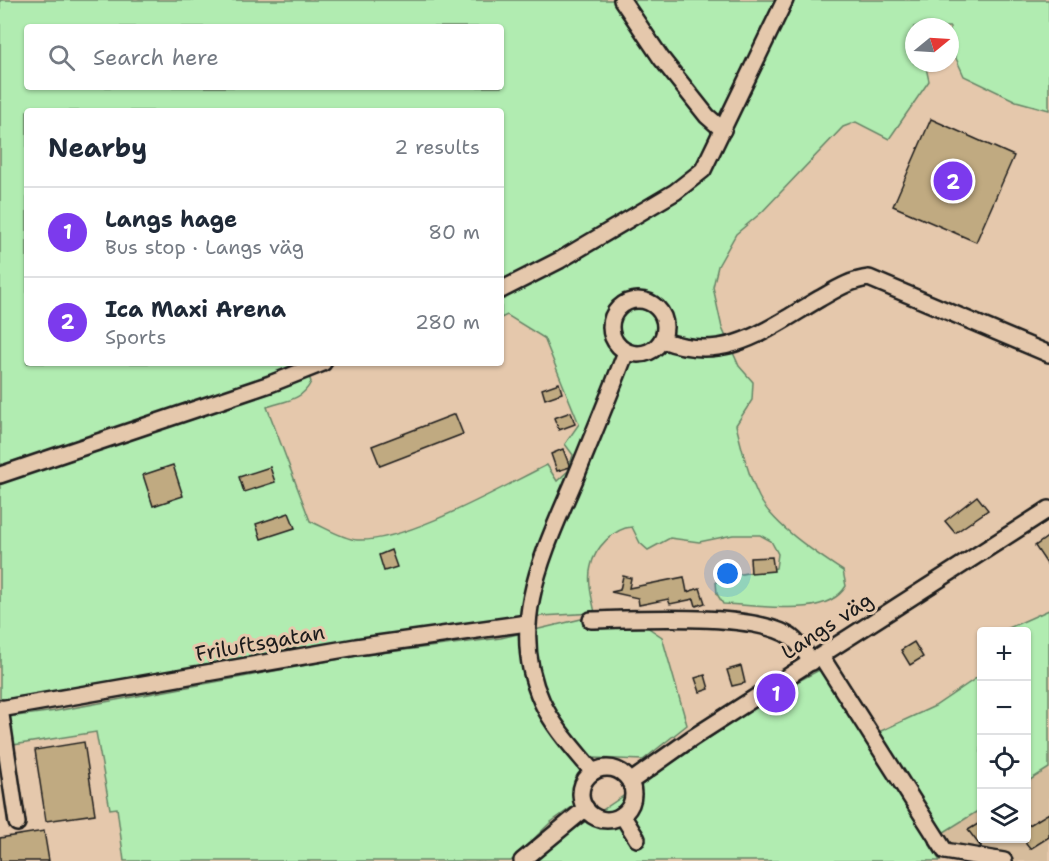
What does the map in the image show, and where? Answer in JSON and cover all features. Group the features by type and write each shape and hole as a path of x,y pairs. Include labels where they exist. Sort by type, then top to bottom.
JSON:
{"street":[{"path":"622,0 661,58 708,116 723,130"},
{"path":"504,288 560,260 675,192 703,170 785,0"},
{"path":"662,340 697,350 726,346 757,335 848,283 869,278 1049,354"},
{"path":"644,301 659,310 665,327 662,340 646,353 626,352 616,343 611,327 617,310 627,302 644,301"},
{"path":"593,772 562,734 542,702 530,664 527,623 540,561 626,352"},
{"path":"0,475 270,384 315,366"},
{"name":"Langs väg","path":"630,782 692,738 1049,509"},
{"path":"591,620 690,620 755,626 776,630 792,637 816,659 945,851 1004,861"},
{"name":"Friluftsgatan","path":"0,709 356,647 527,623"},
{"path":"0,709 17,823"},
{"path":"604,768 613,769 622,772 630,782 633,798 622,815 603,819 586,808 582,790 584,782 593,772 604,768"},
{"path":"522,861 586,808"},
{"path":"622,815 637,839"}],"shaded area":[{"path":"1049,768 1049,861 940,861 928,842 977,811 977,843 1031,843 1031,779"}],"green space":[{"path":"0,0 1049,0 1049,110 1016,101 964,76 959,65 959,18 905,18 905,72 927,72 929,81 889,139 856,122 843,127 762,212 736,234 718,266 713,287 722,328 739,366 753,382 752,400 736,425 752,480 759,497 774,518 796,538 843,571 846,586 836,597 807,607 723,604 717,594 716,582 724,577 776,568 778,554 771,541 760,535 733,535 699,542 670,538 648,550 640,543 632,527 612,535 593,559 590,584 595,613 505,618 378,636 0,700"},
{"path":"1049,610 1049,768 1031,779 1031,627 1011,627"},
{"path":"594,616 597,627 644,625 662,637 687,725 643,760 594,758 582,769 577,778 576,804 551,822 511,861 124,861 117,808 110,809 96,732 0,747 0,718 56,711 357,656 501,638"},
{"path":"823,668 868,737 935,706 977,678 977,811 928,842 940,861 534,861 561,838 776,693"}],"building":[{"path":"931,119 1014,156 976,242 893,206"},
{"path":"559,383 562,393 545,399 542,389"},
{"path":"571,412 575,424 559,430 554,418"},
{"path":"455,414 463,434 380,466 372,446"},
{"path":"563,449 570,467 557,471 551,454"},
{"path":"173,465 183,496 153,506 143,475"},
{"path":"270,467 275,482 244,492 239,477"},
{"path":"977,496 988,510 955,533 945,521"},
{"path":"289,513 295,528 261,539 256,524"},
{"path":"1049,536 1049,567 1035,546"},
{"path":"391,550 397,567 384,571 379,555"},
{"path":"772,557 774,571 751,573 750,558"},
{"path":"623,576 631,578 629,588 684,577 687,592 700,588 705,603 696,606 694,599 670,604 668,599 639,605 638,598 611,592 620,590"},
{"path":"914,642 923,657 910,665 901,650"},
{"path":"741,666 745,683 732,686 727,670"},
{"path":"705,675 709,689 700,692 695,678"},
{"path":"84,742 95,814 46,821 35,750"},
{"path":"1049,813 1049,837 1030,849 1026,843 1031,843 1031,824"},
{"path":"977,824 977,842 968,830"},
{"path":"44,831 49,861 0,861 0,838"}],"place":[{"name":"Ica Maxi Arena","path":"953,181"},
{"name":"Langs hage","path":"776,693"}]}
